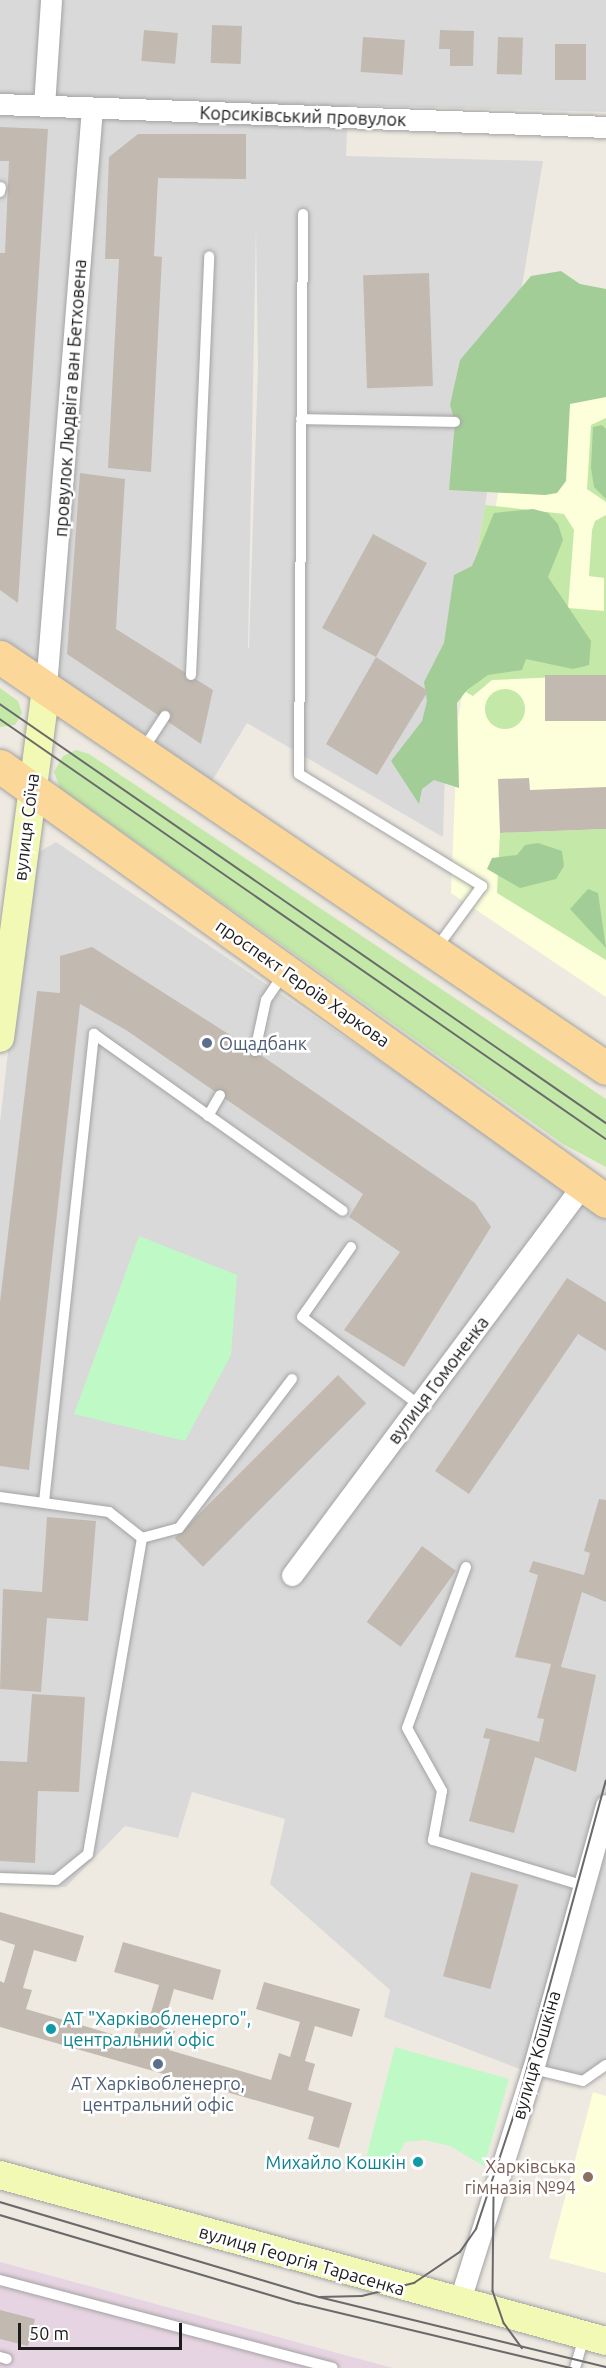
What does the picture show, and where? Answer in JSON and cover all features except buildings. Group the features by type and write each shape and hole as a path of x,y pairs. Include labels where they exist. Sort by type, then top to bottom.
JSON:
{"main road":[{"path":"0,657 606,1068"},
{"name":"вулиця Соїча","path":"0,1038 30,788 46,687"},
{"name":"проспект Героїв Харкова","path":"0,766 594,1192"},
{"name":"вулиця Георгія Тарасенка","path":"0,2175 459,2303 595,2338"}],"street":[{"path":"44,106 51,0"},
{"name":"Корсиківський провулок","path":"0,104 606,127"},
{"name":"провулок Людвіга ван Бетховена","path":"46,687 92,108"},
{"name":"вулиця Гомоненка","path":"292,1575 419,1405 594,1192"},
{"name":"вулиця Кошкіна","path":"459,2303 533,2069 606,1805"}],"lane":[{"path":"303,214 299,774 482,886 435,950"},
{"path":"191,675 209,256"},
{"path":"302,419 455,422"},
{"path":"140,754 165,716"},
{"path":"255,1051 266,1000 286,970"},
{"path":"44,1502 94,1034 343,1211"},
{"path":"208,1116 220,1095"},
{"path":"351,1247 302,1317 419,1405"},
{"path":"142,1538 179,1528 292,1379"},
{"path":"0,1497 109,1512 142,1538"},
{"path":"0,1878 56,1880 88,1854 142,1538"},
{"path":"466,1567 407,1728 442,1791 433,1840 584,1886"},
{"path":"533,2069 583,2081 606,2066"},
{"path":"0,2280 333,2368"},
{"path":"575,2368 595,2338"}],"shaded area":[{"path":"0,0 606,0 606,112 348,105 346,156 543,161 446,736 443,837 247,723 212,781 0,639","holes":["256,228 258,365 249,648 248,648"]},
{"path":"524,347 606,351 606,997 451,893 458,719"},
{"path":"56,842 606,1214 606,2071 582,2086 517,2068 384,2017 390,1990 270,1884 285,1819 192,1792 178,1838 125,1826 66,1887 0,1883 0,1123 30,857"},
{"name":"Харківська гімназія №94","path":"593,2092 606,2096 606,2273 549,2258"},
{"path":"0,2262 393,2368 0,2368"}],"green space":[{"path":"561,271 580,284 606,289 606,397 570,404 566,481 557,493 545,495 449,490 455,422 450,405 460,360 531,276"},
{"path":"606,418 606,502 587,489 591,425"},
{"path":"602,425 606,429 606,499 594,487 591,468 593,427"},
{"path":"485,505 564,514 574,530 568,608 604,611 604,578 589,576 592,530 595,521 606,515 606,675 492,680 473,696 455,686"},
{"path":"533,509 548,513 558,524 563,540 548,577 591,641 589,665 573,669 526,659 522,670 488,675 467,690 457,703 459,788 434,780 422,789 419,804 391,761 422,721 427,701 424,682 444,643 454,575 472,566 494,513"},
{"path":"0,688 18,701 22,713 15,725 0,727"},
{"path":"505,689 513,690 519,695 524,701 524,717 519,723 513,728 505,729 497,728 491,723 486,717 485,709 486,701 491,695 497,690"},
{"path":"76,750 89,754 606,1099 606,1167 563,1144 60,788 54,772 63,756"},
{"path":"606,829 606,960 497,893 500,833"},
{"path":"538,843 562,851 564,866 556,879 520,888 487,869 492,858 517,855 525,845"},
{"path":"588,889 598,893 606,948 570,909"},
{"path":"139,1236 237,1275 231,1355 185,1441 74,1414"},
{"path":"395,2047 509,2079 484,2166 450,2146 424,2140 405,2142 394,2162 366,2158"}],"tram line":[{"path":"0,704 606,1123"},
{"path":"0,719 606,1139"},
{"path":"319,2297 362,2296 414,2283 460,2252 476,2229 516,2109 606,1781"},
{"path":"494,2197 493,2291 504,2323 522,2348"},
{"path":"0,2202 319,2297 606,2367"},
{"path":"0,2215 298,2303 571,2368"}],"place":[{"name":"Ощадбанк","path":"207,1043"},
{"name":"АТ \"Харківобленерго\", центральний офіс","path":"51,2029"},
{"name":"АТ Харківобленерго, центральний офіс","path":"158,2064"},
{"name":"Михайло Кошкін","path":"418,2162"},
{"name":"Харківська гімназія №94","path":"588,2177"}]}
